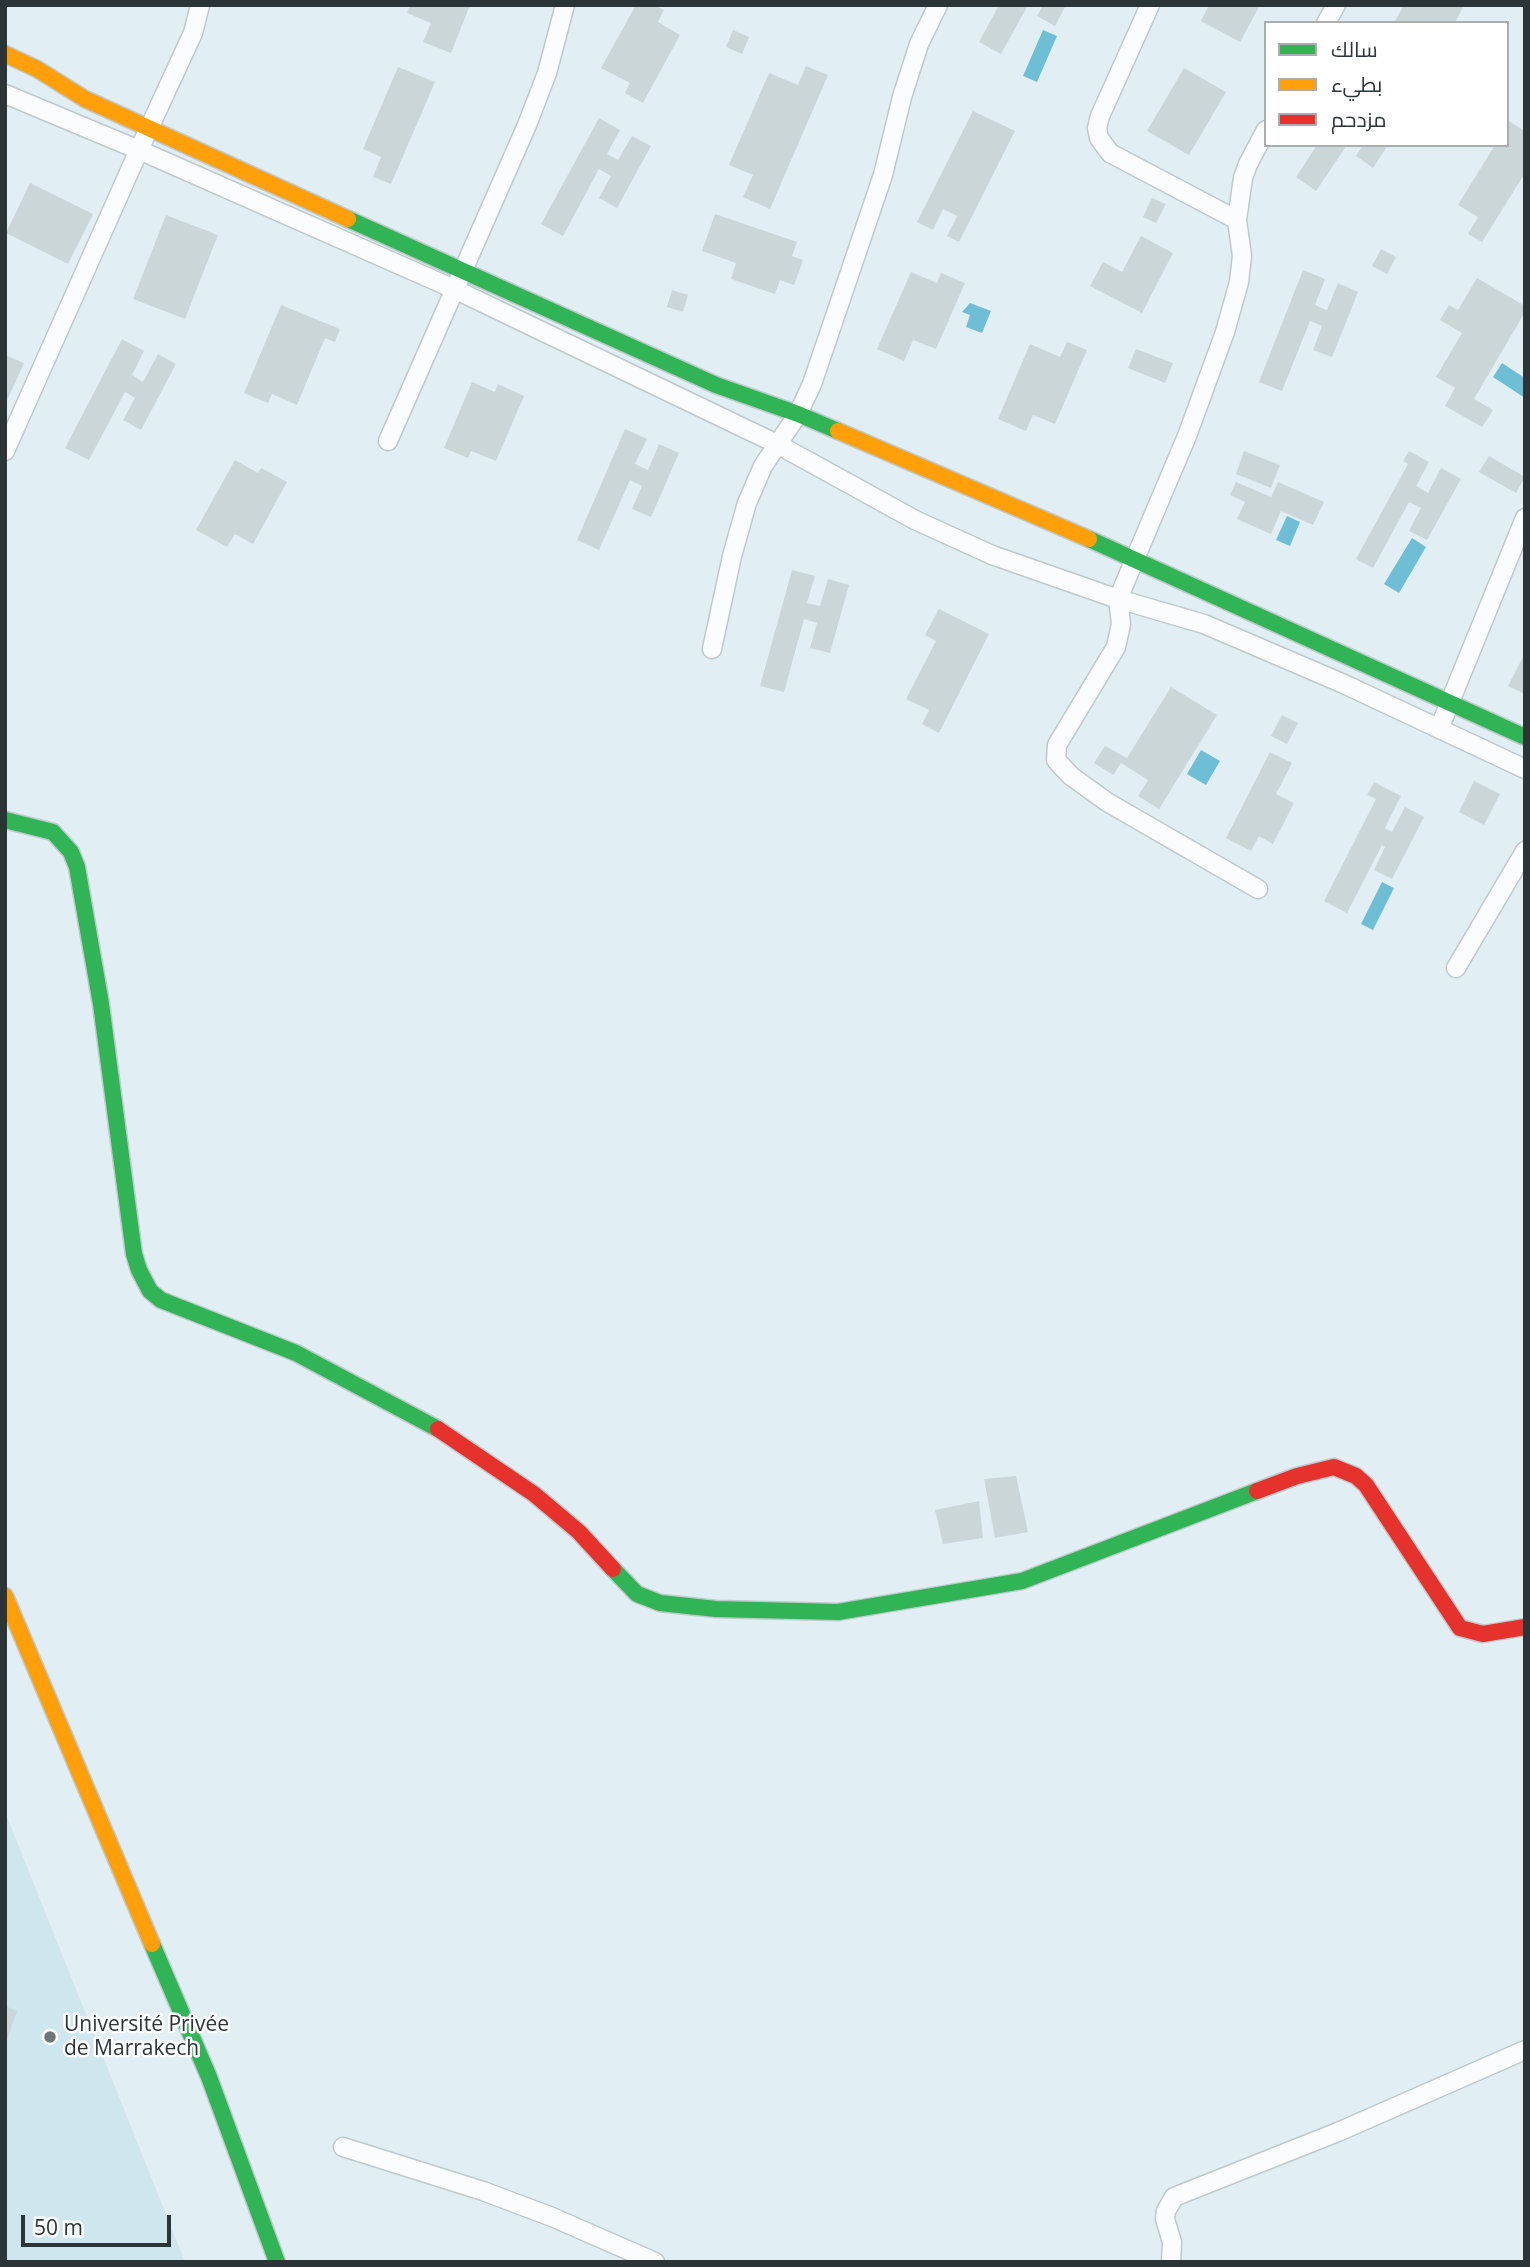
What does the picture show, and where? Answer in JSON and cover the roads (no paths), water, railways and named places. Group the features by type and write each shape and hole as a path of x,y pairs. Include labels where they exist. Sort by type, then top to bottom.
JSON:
{"street":[{"path":"5,451 193,33 201,5"},
{"path":"388,440 464,270 547,73 565,5"},
{"path":"712,649 732,556 747,503 756,479 798,414 815,377 883,175 902,97 919,44 938,5"},
{"path":"1150,5 1100,116 1097,128 1099,138 1110,153 1237,220"},
{"path":"1327,21 1336,5"},
{"path":"5,54 60,82 85,99 149,129 716,384 798,414 1136,559 1525,737"},
{"path":"46,111 60,82"},
{"path":"5,94 454,289 777,444 915,520 992,555 1118,599 1204,624 1344,684 1525,769"},
{"path":"1258,889 1107,802 1071,776 1056,760 1057,745 1116,647 1121,624 1118,599 1187,436 1225,332 1240,269 1237,220 1248,164 1264,134"},
{"path":"1439,729 1525,518"},
{"path":"5,820 52,832 71,852 77,867 102,1004 134,1254 150,1291 161,1300 296,1353 449,1435 534,1494 570,1524 638,1594 660,1603 716,1609 838,1612 1022,1581 1297,1476 1334,1467 1356,1476 1366,1485 1460,1628 1483,1634 1525,1627"},
{"path":"1456,968 1525,851"},
{"path":"5,1596 209,2077 277,2262"},
{"path":"1171,2262 1172,2242 1165,2219 1166,2211 1174,2197 1338,2132 1525,2050"},
{"path":"343,2147 495,2196 655,2262"}],"water":[{"path":"1043,30 1057,36 1037,82 1023,76"},
{"path":"970,303 991,311 982,333 966,327 970,315 962,312"},
{"path":"1502,363 1525,378 1525,398 1493,377"},
{"path":"1287,516 1300,522 1290,546 1276,540"},
{"path":"1412,538 1426,547 1399,593 1384,584"},
{"path":"1201,750 1220,761 1206,785 1187,774"},
{"path":"1382,882 1394,888 1373,930 1361,924"}],"place":[{"name":"Université Privée de Marrakech","path":"50,2037"}]}
